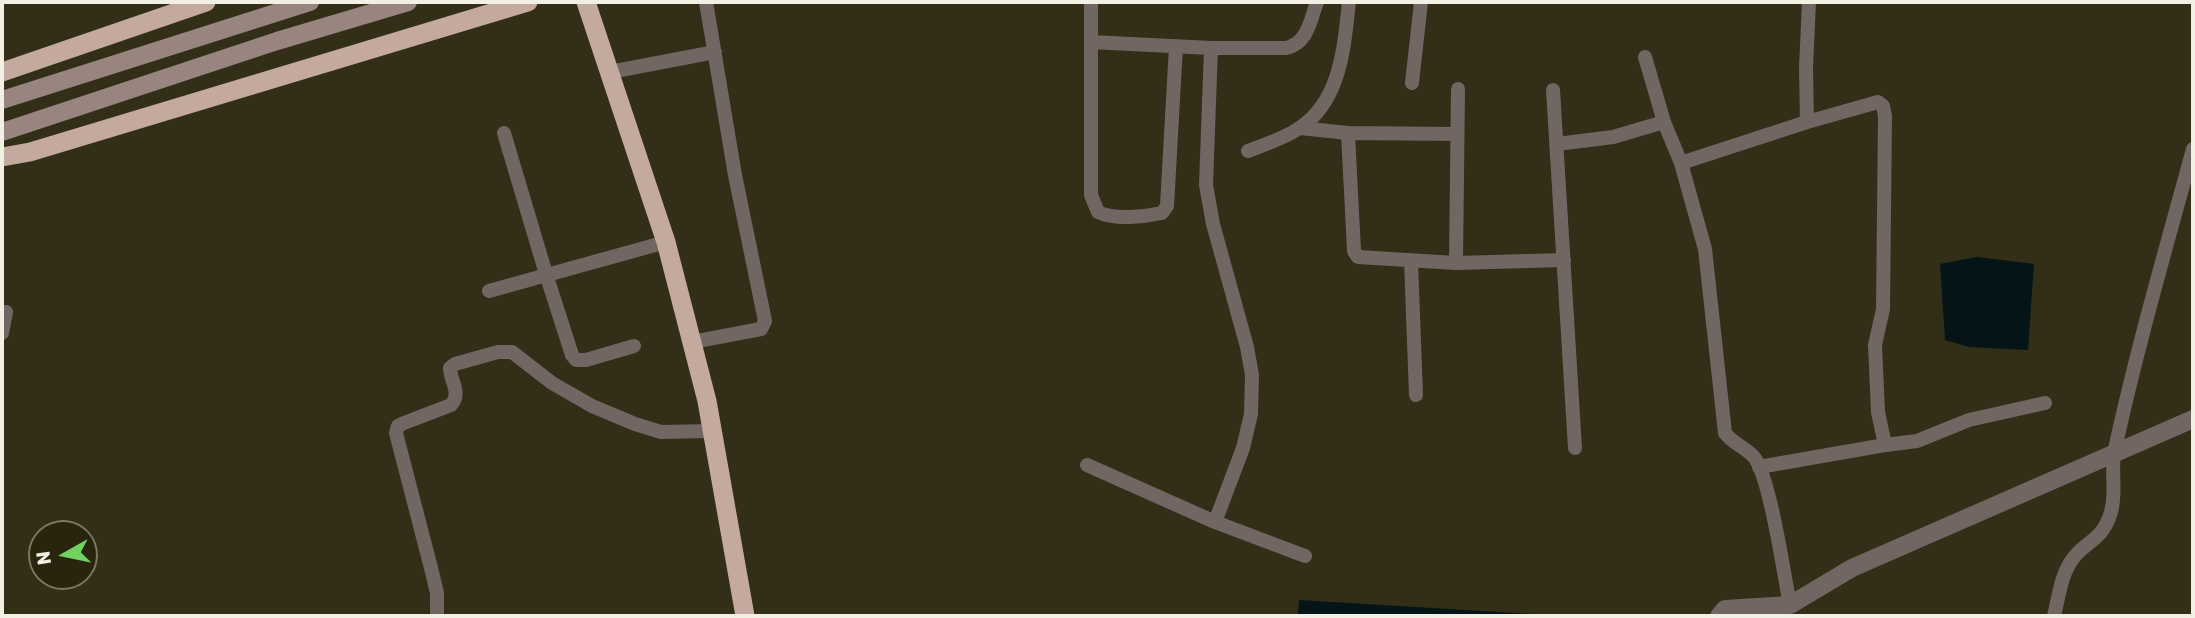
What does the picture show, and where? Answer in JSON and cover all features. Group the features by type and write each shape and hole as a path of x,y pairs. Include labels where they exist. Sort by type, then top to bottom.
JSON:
{"highway":[{"path":"2,72 206,2"},
{"path":"2,157 30,152 528,2"},
{"path":"586,2 666,242 692,342 712,431 745,616"}],"main road":[{"path":"2,100 310,2"},
{"path":"2,132 277,41 408,2"}],"street":[{"path":"692,342 761,329 765,321 735,175 706,2"},
{"path":"1091,2 1091,195 1098,212 1105,216 1152,215 1162,213 1167,206 1176,47"},
{"path":"1091,42 1176,47 1286,48 1297,45 1304,37 1317,2"},
{"path":"1248,151 1300,128 1326,98 1339,75 1349,2"},
{"path":"1412,83 1421,2"},
{"path":"1807,122 1809,2"},
{"path":"1211,48 1206,185 1213,224 1247,347 1252,375 1251,414 1243,447 1215,522"},
{"path":"610,72 715,52"},
{"path":"1645,57 1664,122 1697,213 1707,260 1725,433 1753,457 1765,481 1790,605"},
{"path":"1456,263 1458,89"},
{"path":"1553,90 1575,448"},
{"path":"1681,163 1870,103 1878,102 1883,106 1883,298 1875,345 1878,412 1885,445"},
{"path":"1557,144 1613,137 1664,122"},
{"path":"1300,128 1348,133 1457,134"},
{"path":"1348,133 1354,251 1358,257 1366,260 1456,263 1564,260"},
{"path":"504,134 572,355 576,360 586,360 634,346"},
{"path":"2054,616 2067,568 2076,555 2097,539 2108,522 2114,501 2114,453 2154,289 2193,149"},
{"path":"489,291 666,242"},
{"path":"1411,261 1416,395"},
{"path":"2,333 6,312"},
{"path":"437,616 437,593 397,433 398,426 451,405 456,400 457,394 450,374 450,368 455,364 498,352 512,352 552,383 592,406 635,424 661,432 712,431"},
{"path":"1759,467 1917,441 1969,420 2045,403"},
{"path":"1719,616 1725,609 1790,605 1852,568 2193,419"},
{"path":"1087,465 1215,522 1305,556"}],"shaded area":[{"path":"1977,257 2034,264 2028,350 1969,347 1945,340 1940,264"},
{"path":"1299,600 1564,616 1298,616"}]}
